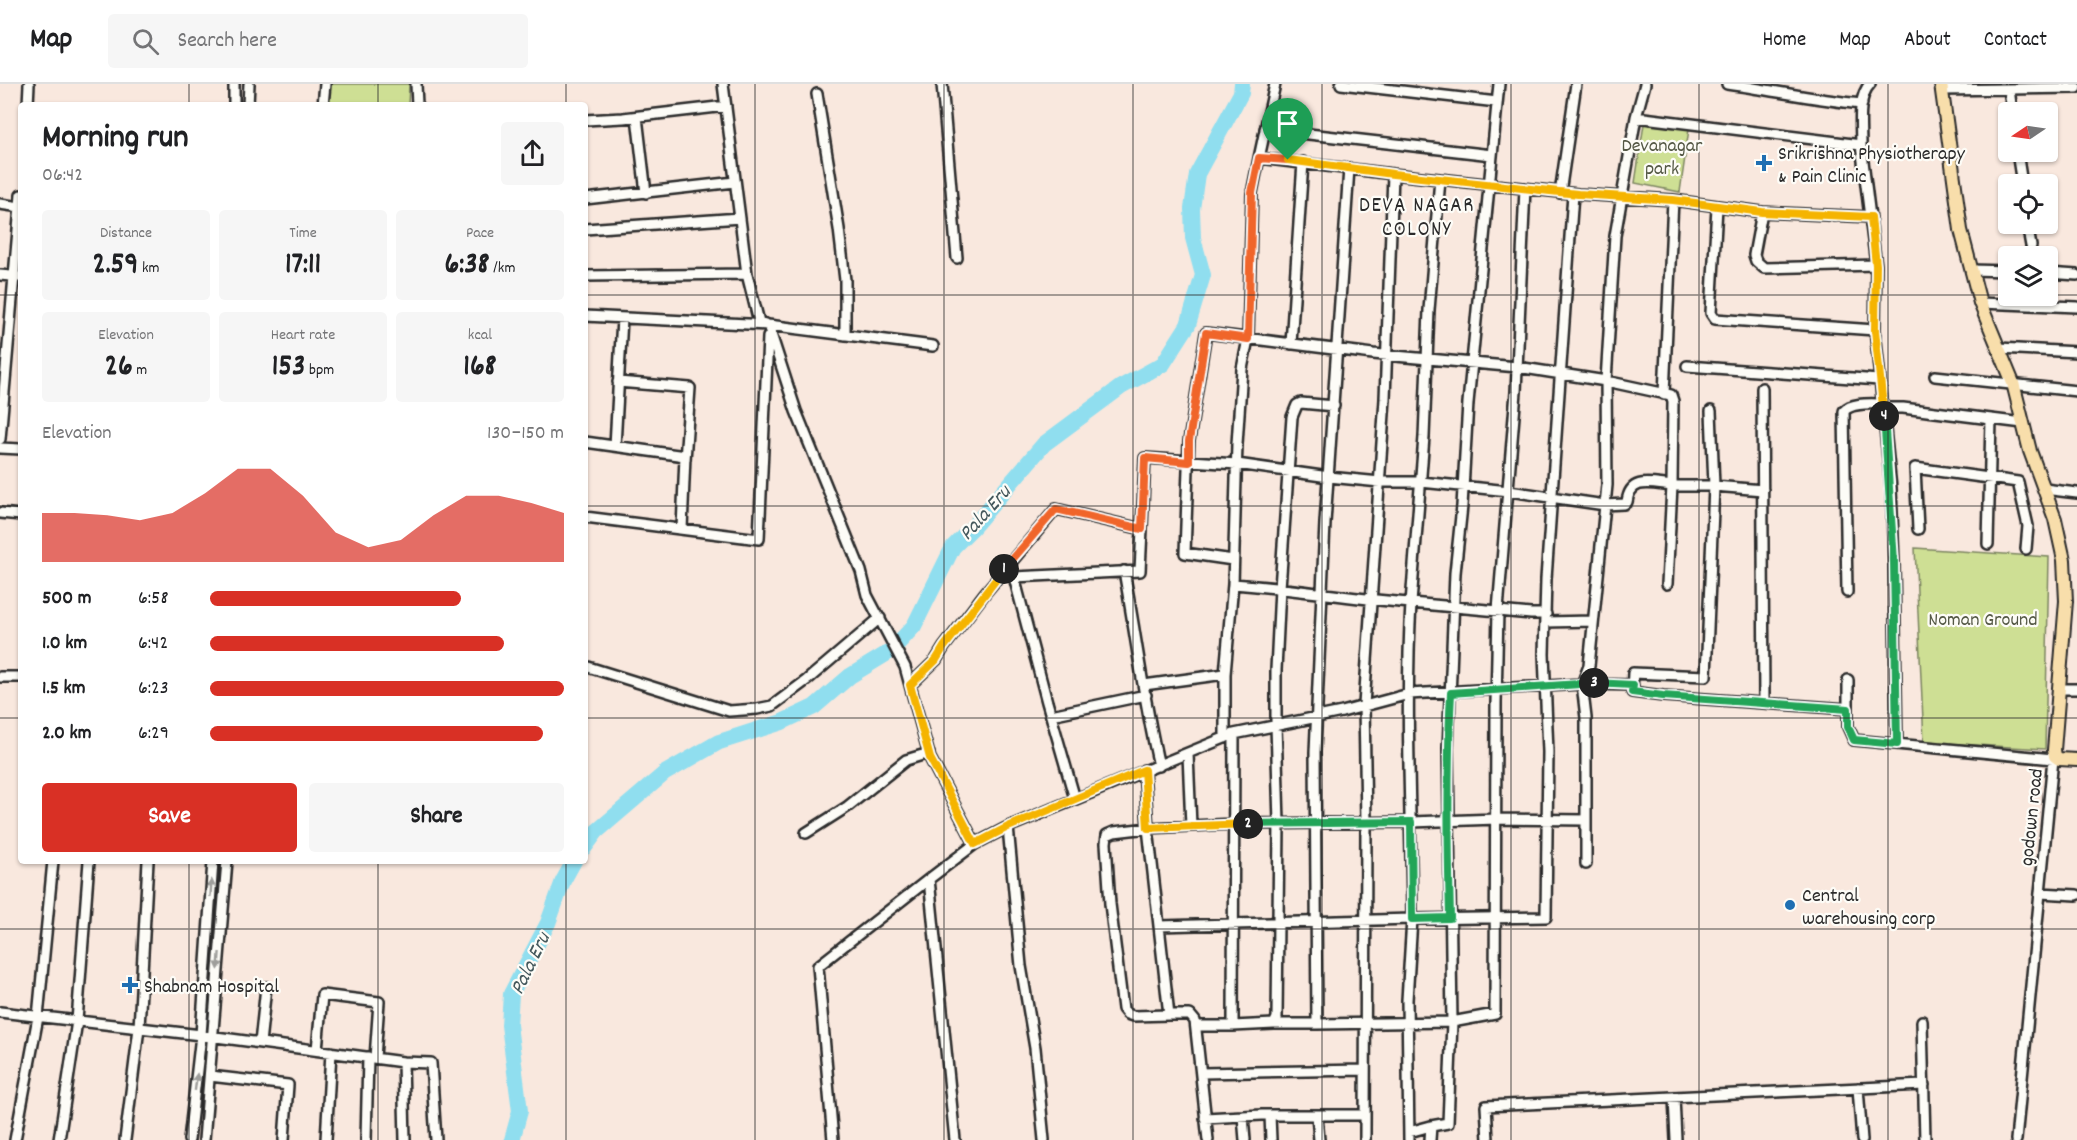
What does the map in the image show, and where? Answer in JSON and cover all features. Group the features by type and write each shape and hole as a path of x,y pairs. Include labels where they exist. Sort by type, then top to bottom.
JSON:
{"main road":[{"path":"1942,87 1961,230 1971,270 1980,303 2013,383 2031,451 2055,519 2064,560 2066,601 2054,758 2077,760"}],"street":[{"path":"28,102 29,84"},
{"path":"234,84 234,102"},
{"path":"248,102 249,84"},
{"path":"323,102 325,84"},
{"path":"416,84 417,102"},
{"path":"723,84 747,274 759,322 768,325"},
{"path":"942,84 957,258"},
{"path":"1233,1026 1233,824 1225,674 1233,584 1242,369 1248,339 1252,193 1275,84"},
{"path":"1341,84 1497,102"},
{"path":"1440,179 1430,298 1421,482 1411,603 1408,759 1412,919 1407,1022 1409,1136 1431,1126 1448,1123 1452,1022 1447,821 1454,606 1472,363 1499,84"},
{"path":"1560,192 1576,84"},
{"path":"1586,864 1586,718 1582,684 1589,666 1607,485 1606,381 1615,236 1636,117 1645,84"},
{"path":"1727,84 1820,100 1862,104"},
{"path":"1870,84 1866,86 1862,104 1861,145 1876,265 1875,330 1891,488 1897,744"},
{"path":"1942,87 2077,88 2077,95"},
{"path":"2009,89 2011,102"},
{"path":"817,94 845,280 845,335"},
{"path":"588,120 638,117 726,106"},
{"path":"638,117 646,193"},
{"path":"1636,117 1861,145"},
{"path":"1265,129 1492,155"},
{"path":"1259,158 1573,194 1673,200 1762,212 1871,217"},
{"path":"1291,344 1303,162"},
{"path":"1317,1024 1315,752 1321,593 1349,168"},
{"path":"1365,1140 1364,705 1380,482 1393,174"},
{"path":"588,200 735,182"},
{"path":"1196,1026 1452,1022 1495,1014 1498,610 1517,367 1525,188"},
{"path":"1159,926 1316,920 1546,917 1548,820 1546,618 1559,373 1573,194"},
{"path":"1664,394 1673,200"},
{"path":"0,204 18,207"},
{"path":"1717,207 1711,313 1715,319 1875,330"},
{"path":"1762,212 1754,255 1756,261 1764,268 1876,265"},
{"path":"588,229 740,218"},
{"path":"2029,234 2031,246"},
{"path":"1971,270 1998,271"},
{"path":"588,276 747,274"},
{"path":"2058,274 2077,275"},
{"path":"0,275 18,276 0,439"},
{"path":"1980,303 2077,307"},
{"path":"588,316 742,326 768,325 933,346"},
{"path":"615,446 622,318"},
{"path":"588,517 759,539 768,325"},
{"path":"768,325 796,411 861,571 867,595 905,667 929,753 975,844"},
{"path":"1233,560 1185,554 1189,441 1206,333 1337,350 1517,367 1606,381 1671,395 1673,401 1672,486 1667,584"},
{"path":"1999,348 2077,352"},
{"path":"1687,366 1880,380"},
{"path":"1935,376 2077,391"},
{"path":"618,382 690,388 682,529"},
{"path":"1762,388 1764,703"},
{"path":"1274,1024 1277,1018 1279,921 1276,725 1280,588 1292,417 1297,405 1301,403 1334,406"},
{"path":"1847,592 1844,411 1848,407 1883,406 2023,423"},
{"path":"1712,411 1714,486 1706,676 1633,673 1632,692 1848,709"},
{"path":"1988,544 1990,419"},
{"path":"588,442 686,456 685,462"},
{"path":"0,448 18,449"},
{"path":"1014,577 1140,571 1145,458 1237,464 1380,482 1421,482 1509,491 1605,505 1627,502 1630,489 1640,484 1763,490"},
{"path":"1918,530 1915,468 2018,482 2028,526 2026,549"},
{"path":"2044,489 2077,493"},
{"path":"910,685 936,660 1004,569 1056,509 1142,529"},
{"path":"0,513 18,515"},
{"path":"1004,569 1014,577 1075,800"},
{"path":"1124,572 1159,766"},
{"path":"1233,584 1370,600 1498,610 1546,618 1593,621"},
{"path":"588,667 729,711 757,710 772,706 807,680 880,618"},
{"path":"1051,715 1145,690 1225,674"},
{"path":"0,677 18,677"},
{"name":"godown road","path":"1848,680 1848,727 1854,740 2054,758 2016,1140"},
{"path":"833,1140 818,966 975,844 1008,827 1229,736 1409,694 1582,684 1633,685"},
{"path":"2059,689 2077,689"},
{"path":"807,833 847,807 906,760 929,753"},
{"path":"1188,754 1191,826"},
{"path":"1144,770 1148,828 1169,1016"},
{"path":"1208,1140 1196,1026 1190,1015 1133,1016 1127,1014 1124,1009 1110,904 1107,835 1148,828 1233,824 1497,819 1587,820"},
{"path":"1008,827 1021,966 1035,1048 1044,1140"},
{"path":"15,1140 38,1017 52,864"},
{"path":"59,1140 77,1021 89,864"},
{"path":"125,1140 139,1028 148,864"},
{"path":"189,1140 201,1035 213,864"},
{"path":"204,1140 227,864"},
{"path":"929,879 955,1140"},
{"path":"2040,893 2077,896"},
{"path":"260,1043 266,987"},
{"path":"317,1050 322,995 379,1002 371,1057 366,1140"},
{"path":"0,1012 201,1035 403,1062 431,1063 436,1140"},
{"path":"1922,1021 1925,1140"},
{"path":"326,1140 331,1052"},
{"path":"403,1062 405,1140"},
{"path":"1201,1073 1365,1070"},
{"path":"210,1076 288,1085 284,1140"},
{"path":"1488,1140 1485,1106 1924,1085"},
{"path":"1858,1088 1862,1140"},
{"path":"1674,1097 1676,1140"},
{"path":"1270,1115 1271,1140"},
{"path":"1317,1115 1319,1140"},
{"path":"1205,1118 1365,1115"},
{"path":"1243,1116 1245,1140"},
{"path":"1430,1140 1431,1126"}],"green space":[{"path":"329,84 409,84 408,102 327,102"},
{"name":"Devanagar park","path":"1644,124 1689,129 1680,192 1635,183"},
{"name":"Noman Ground","path":"1915,548 2049,557 2045,749 1924,742"}],"waterway":[{"name":"Pala Eru","path":"588,843 596,832 665,773 719,742 782,722 814,707 850,676 891,651 914,626 953,547 1044,444 1121,387 1163,364 1188,325 1203,275 1193,238 1192,209 1197,174 1241,93 1242,84"},
{"name":"Pala Eru","path":"512,1140 520,1111 509,1025 511,994 548,923 563,881 572,864"}],"place":[{"name":"Srikrishna Physiotherapy & Pain Clinic","path":"1764,163"},
{"name":"Central warehousing corp","path":"1790,905"},
{"name":"Shabnam Hospital","path":"130,985"}],"district":[{"name":"DEVA NAGAR COLONY","path":"1417,216"}],"route":[{"path":"1259,158 1288,160 1393,174 1578,194 1673,200 1762,212 1871,217 1876,265 1875,330 1891,488 1897,744 1854,740 1848,727 1848,709 1663,696 1632,692 1633,685 1598,683 1497,688 1451,693 1447,821 1450,918 1412,919 1411,822 1233,824 1148,828 1144,770 1008,827 975,844 930,758 910,685 936,660 1004,569 1056,509 1142,529 1145,458 1189,462 1189,441 1206,333 1248,339 1252,193 1259,158"}]}
